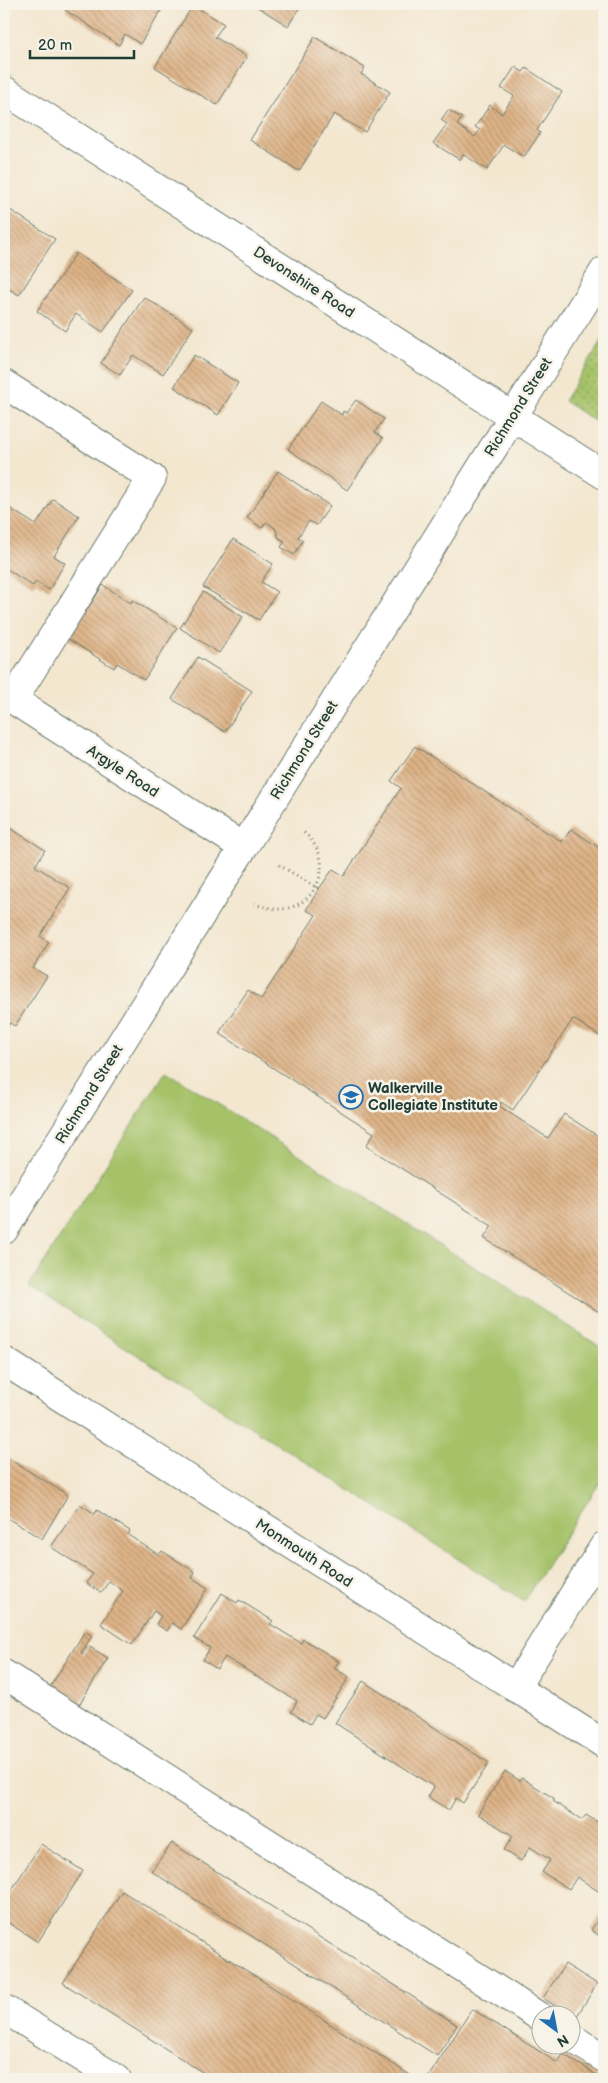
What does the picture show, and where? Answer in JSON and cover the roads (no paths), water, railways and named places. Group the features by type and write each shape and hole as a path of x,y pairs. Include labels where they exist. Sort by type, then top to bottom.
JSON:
{"street":[{"name":"Devonshire Road","path":"4,90 604,475"},
{"name":"Richmond Street","path":"4,1230 604,270"},
{"path":"4,384 152,478 8,697"},
{"name":"Argyle Road","path":"8,697 243,847"},
{"name":"Monmouth Road","path":"4,1361 604,1744"},
{"path":"515,1688 604,1546"},
{"path":"4,1674 530,2011"},
{"path":"4,2009 117,2079"},
{"path":"580,2043 604,2058"}],"place":[{"name":"Walkerville Collegiate Institute","path":"351,1097"}]}
